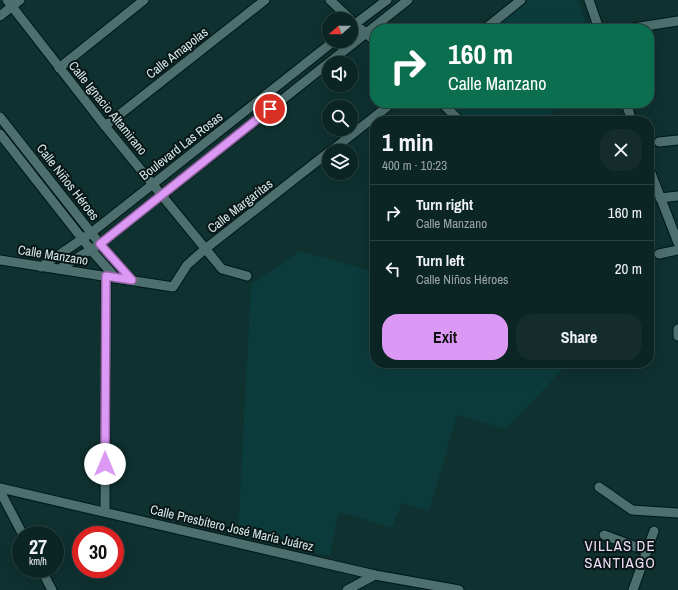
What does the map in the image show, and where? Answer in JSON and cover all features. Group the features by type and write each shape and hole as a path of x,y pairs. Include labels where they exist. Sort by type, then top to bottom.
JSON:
{"street":[{"path":"0,16 9,3 20,0"},
{"path":"59,68 144,0"},
{"name":"Calle Amapolas","path":"105,126 266,0"},
{"path":"330,0 342,12"},
{"path":"358,18 387,0"},
{"name":"Boulevard Las Rosas","path":"377,24 408,0"},
{"path":"491,24 521,0"},
{"path":"589,0 597,24"},
{"name":"Calle Ignacio Altamirano","path":"9,3 105,126 222,269 247,276"},
{"path":"654,25 678,22"},
{"path":"358,27 370,37"},
{"name":"Boulevard Las Rosas","path":"59,269 100,244 370,29"},
{"name":"Boulevard Las Rosas","path":"41,267 91,233 325,48"},
{"name":"Calle Margaritas","path":"376,116 386,108"},
{"path":"447,108 455,116"},
{"name":"Calle Niños Héroes","path":"0,117 91,233 132,280"},
{"name":"Calle Margaritas","path":"340,144 370,120"},
{"name":"Calle Niños Héroes","path":"0,134 91,250 116,278"},
{"path":"659,142 678,140"},
{"name":"Calle Margaritas","path":"174,286 188,266 205,249 322,158"},
{"path":"654,182 678,242"},
{"path":"660,198 678,196"},
{"path":"658,254 678,250"},
{"name":"Calle Manzano","path":"0,260 174,286"},
{"path":"105,511 106,276"},
{"path":"678,329 678,336"},
{"path":"599,487 632,510 678,513"},
{"path":"0,489 18,526"},
{"name":"Calle Presbítero José María Juárez","path":"0,489 105,511 375,575 415,586 459,590"},
{"path":"633,590 654,530"},
{"path":"604,535 647,550"},
{"path":"347,590 375,575"},
{"path":"46,578 52,590"}],"shaded area":[{"path":"528,0 578,0 586,24 499,24"},
{"path":"454,108 555,108 549,116 461,116"},
{"path":"300,251 370,271 370,368 564,368 506,429 457,415 429,511 402,503 392,527 338,512 330,556 238,535 251,284"}],"district":[{"name":"VILLAS DE SANTIAGO","path":"620,554"}],"route":[{"path":"105,464 106,276 132,280 100,244 270,109"}]}
